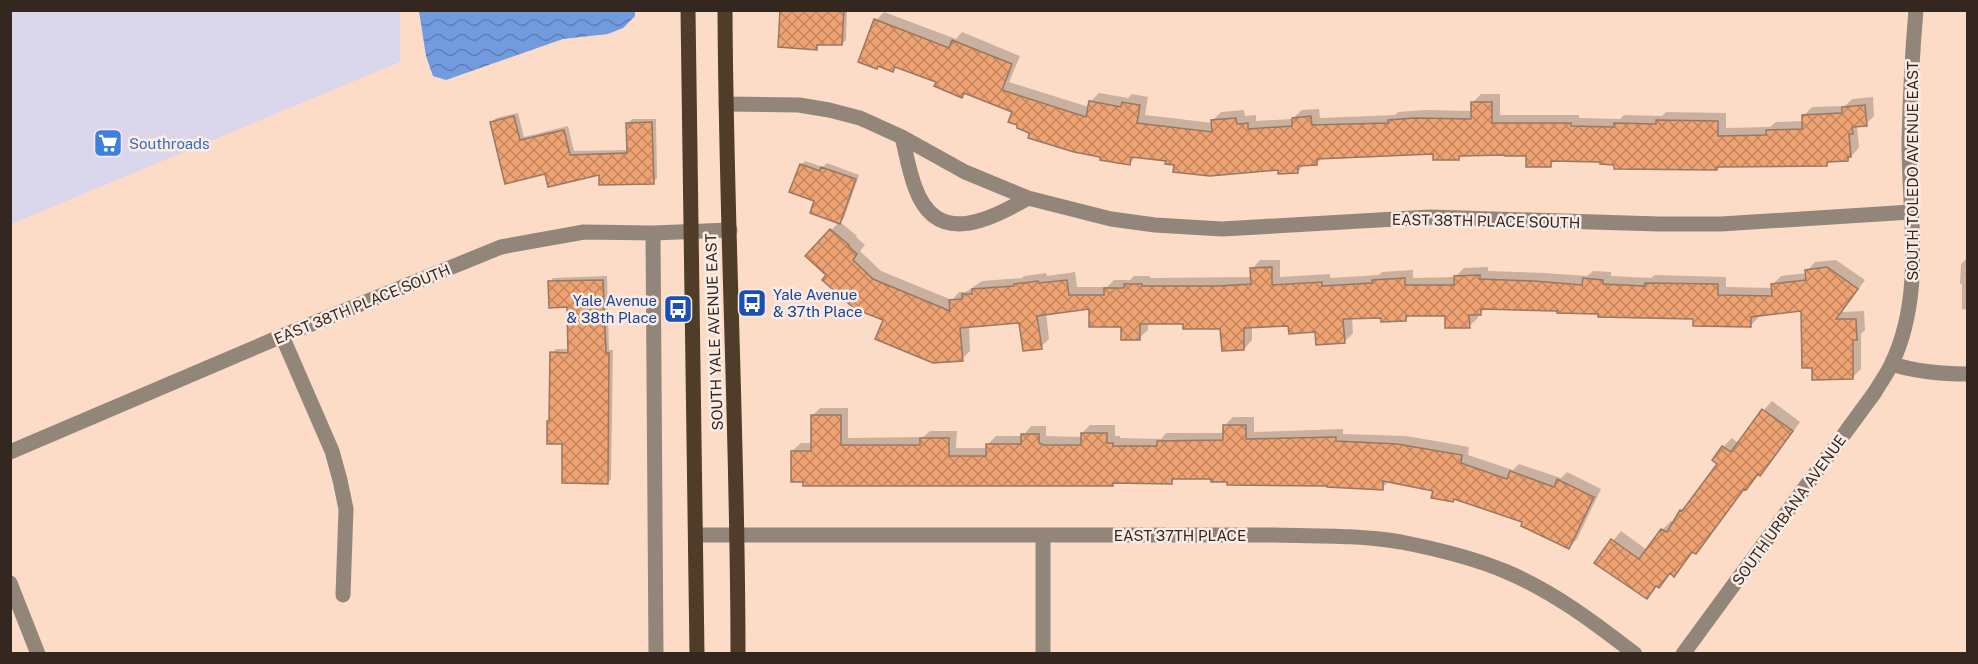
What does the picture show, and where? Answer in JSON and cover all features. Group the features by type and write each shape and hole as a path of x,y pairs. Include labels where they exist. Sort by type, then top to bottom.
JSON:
{"main road":[{"name":"SOUTH YALE AVENUE EAST","path":"688,10 697,654"},
{"name":"SOUTH YALE AVENUE EAST","path":"725,10 738,536 738,654"}],"street":[{"name":"SOUTH TOLEDO AVENUE EAST","path":"1892,364 1905,325 1911,290 1913,252 1910,143 1916,10"},
{"name":"EAST 38TH PLACE SOUTH","path":"726,104 799,105 829,110 877,125 965,171 1028,198 1111,219 1155,225 1222,229 1430,217 1721,224 1911,212"},
{"path":"902,137 915,188 925,206 936,218 954,224 976,223 1001,214 1028,198"},
{"name":"EAST 38TH PLACE SOUTH","path":"10,452 282,336 501,248 584,232 653,233 730,230"},
{"path":"653,233 656,654"},
{"path":"282,336 332,451 340,480 346,509 343,595"},
{"path":"1892,364 1914,371 1968,374"},
{"name":"SOUTH URBANA AVENUE","path":"1683,654 1875,392 1892,364"},
{"name":"EAST 37TH PLACE","path":"696,535 1273,535 1346,537 1399,542 1455,554 1508,573 1591,620 1635,654"},
{"path":"1043,535 1043,654"},
{"path":"10,583 38,654"}],"shaded area":[{"name":"Southroads","path":"11,10 400,11 400,62 11,224"}],"water":[{"path":"635,10 635,16 623,28 608,34 563,39 446,80 433,76 426,56 419,11"}],"building":[{"path":"780,10 844,10 842,45 817,45 817,50 778,47"},
{"path":"874,19 949,48 952,40 1012,64 1002,90 1086,117 1089,101 1121,107 1122,102 1140,105 1137,123 1212,132 1211,120 1236,118 1237,124 1248,123 1248,129 1292,126 1292,118 1311,116 1312,125 1388,123 1388,120 1415,118 1471,119 1471,102 1492,102 1492,123 1571,123 1571,126 1614,127 1614,123 1656,124 1656,120 1718,121 1718,136 1766,135 1766,130 1802,129 1802,115 1842,113 1842,107 1865,105 1867,126 1852,127 1853,134 1849,134 1851,157 1848,157 1848,161 1827,162 1827,166 1717,167 1717,170 1614,169 1614,165 1600,164 1600,162 1551,161 1551,167 1526,167 1526,156 1459,156 1459,160 1433,160 1433,154 1317,159 1317,165 1298,166 1298,173 1278,174 1278,170 1210,176 1173,172 1174,165 1165,164 1166,161 1131,157 1130,165 1100,160 1100,157 1028,138 1029,133 1008,122 1012,112 964,93 962,98 934,86 936,82 895,67 893,72 858,62"},
{"path":"514,116 520,140 564,130 570,155 627,153 626,123 652,122 654,184 599,185 599,175 548,187 545,174 505,184 490,122"},
{"path":"800,164 820,171 821,167 856,179 840,224 810,213 814,201 789,192"},
{"path":"830,229 857,254 853,260 873,279 950,311 949,300 962,299 962,294 972,294 972,289 1067,280 1069,295 1104,295 1104,288 1124,288 1124,284 1218,286 1251,284 1250,268 1272,267 1272,285 1322,282 1322,286 1372,283 1372,280 1405,278 1405,285 1454,285 1454,276 1480,275 1480,279 1582,285 1583,278 1603,280 1603,284 1645,286 1645,283 1718,284 1718,295 1772,296 1771,284 1806,280 1805,270 1827,267 1858,289 1836,319 1856,319 1857,340 1853,340 1853,379 1812,380 1812,368 1802,368 1801,311 1751,317 1751,327 1693,326 1693,319 1598,317 1598,314 1557,313 1557,311 1481,309 1481,315 1469,315 1470,328 1445,328 1445,316 1406,316 1406,321 1381,322 1381,318 1343,319 1345,343 1316,345 1315,332 1289,334 1288,326 1244,328 1244,350 1222,351 1220,329 1183,329 1183,324 1140,324 1140,340 1121,340 1121,327 1089,327 1089,309 1037,316 1042,349 1023,351 1019,323 960,328 963,361 933,363 875,339 883,320 855,309 822,280 826,275 805,256"},
{"path":"603,280 606,353 609,353 608,484 562,483 562,444 547,444 547,421 549,421 550,352 568,353 567,307 549,308 548,281"},
{"path":"1762,409 1793,431 1760,476 1758,474 1746,490 1744,489 1696,554 1692,552 1674,577 1670,573 1659,588 1656,586 1647,599 1594,563 1611,539 1639,559 1661,529 1667,532 1680,510 1682,511 1717,464 1712,460 1722,446 1731,452"},
{"path":"811,415 841,415 841,445 920,445 920,438 949,438 949,456 986,456 986,444 1021,444 1021,434 1039,434 1039,443 1044,445 1081,445 1081,433 1107,433 1107,443 1113,443 1113,446 1157,446 1157,441 1223,440 1223,425 1246,425 1246,439 1336,437 1336,441 1397,444 1462,455 1461,463 1507,479 1510,471 1554,487 1557,479 1594,497 1569,549 1521,526 1522,522 1454,499 1453,502 1431,498 1433,491 1383,481 1383,490 1327,486 1227,485 1227,482 1211,482 1211,479 1172,479 1172,484 1113,483 1113,486 803,486 803,482 791,482 791,451 811,451"}],"place":[{"name":"Southroads","path":"108,143"},
{"name":"Yale Avenue & 37th Place","path":"752,303"},
{"name":"Yale Avenue & 38th Place","path":"678,309"}]}
